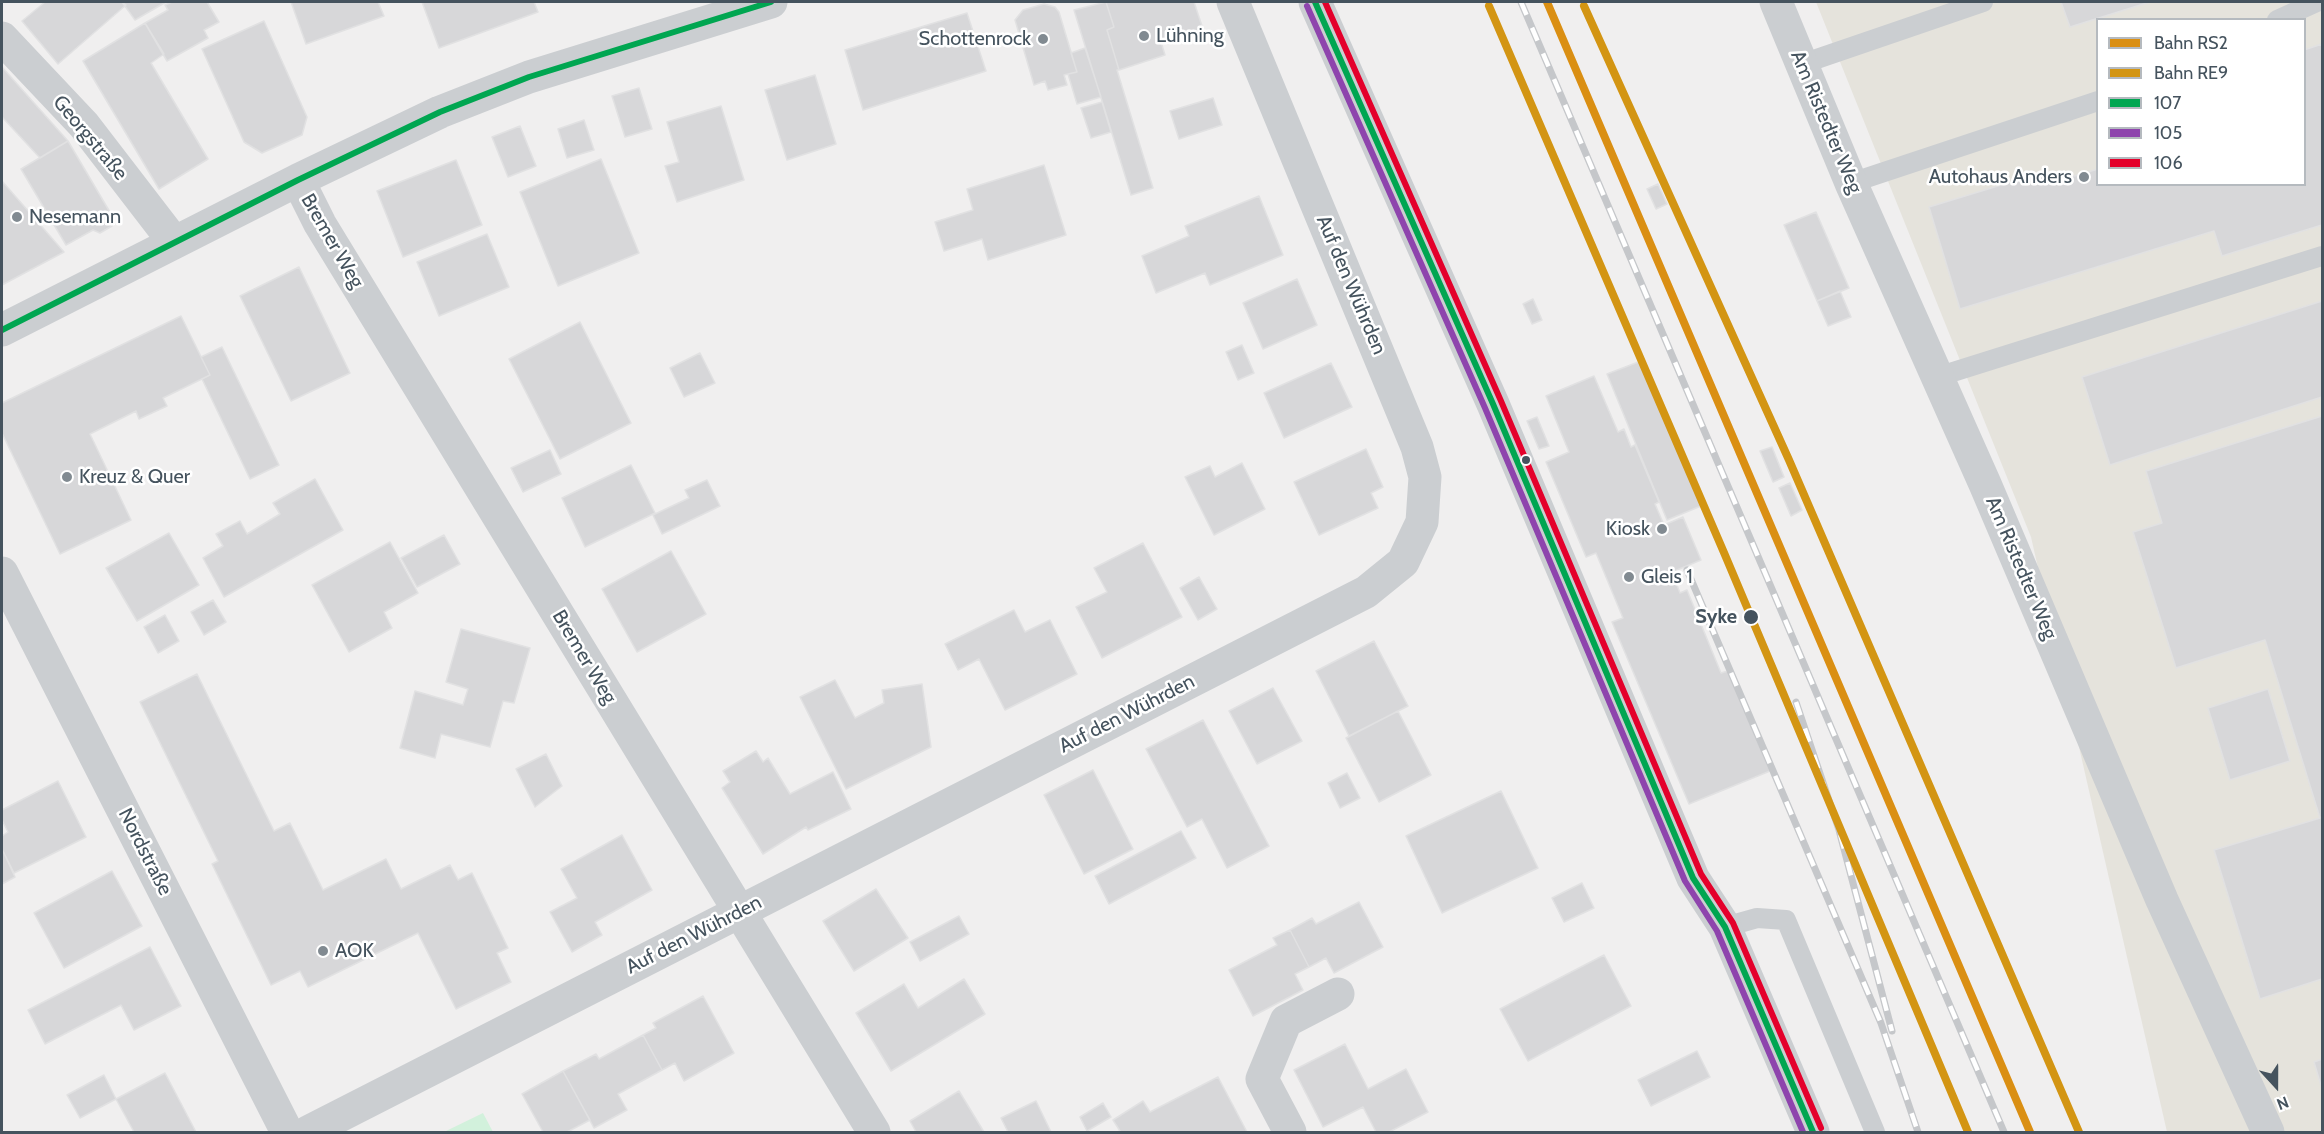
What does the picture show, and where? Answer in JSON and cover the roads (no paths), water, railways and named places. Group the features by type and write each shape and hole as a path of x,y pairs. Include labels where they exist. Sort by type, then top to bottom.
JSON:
{"street":[{"path":"2,330 298,180 440,112 529,77 771,2"},
{"name":"Auf den Wührden","path":"308,1132 1366,592 1403,562 1422,522 1425,477 1417,447 1233,2"},
{"path":"1315,2 1502,424 1693,878 1725,927 1813,1132"},
{"name":"Am Ristedter Weg","path":"1776,2 1851,183 2162,900 2268,1132"},
{"name":"Georgstraße","path":"2,38 84,125 174,242"},
{"name":"Bremer Weg","path":"298,180 320,224 874,1132"},
{"name":"Nordstraße","path":"2,573 287,1132"},
{"path":"1290,1132 1262,1079 1286,1021 1338,994"}],"lane":[{"path":"1802,64 1983,2"},
{"path":"2281,18 2317,2"},
{"path":"1851,183 2096,102"},
{"path":"1937,377 2322,256"},
{"path":"1725,927 1757,918 1786,920 1875,1132"}],"railway":[{"path":"1521,2 2004,1132"},
{"path":"1687,570 1881,1023 1918,1132"},
{"path":"1796,702 1839,830 1892,1031"}],"rail line":[{"name":"RS2","path":"1547,2 2030,1132"},
{"name":"RE9","path":"1489,6 1725,555 1968,1132"},
{"name":"RE9","path":"1584,6 1789,460 2079,1132"}],"place":[{"name":"Lühning","path":"1144,36"},
{"name":"Schottenrock","path":"1043,39"},
{"name":"Autohaus Anders","path":"2084,177"},
{"name":"Nesemann","path":"17,217"},
{"name":"Kreuz & Quer","path":"67,477"},
{"name":"Kiosk","path":"1662,529"},
{"name":"Gleis 1","path":"1629,577"},
{"name":"Syke","path":"1751,617"},
{"name":"AOK","path":"323,951"}]}
